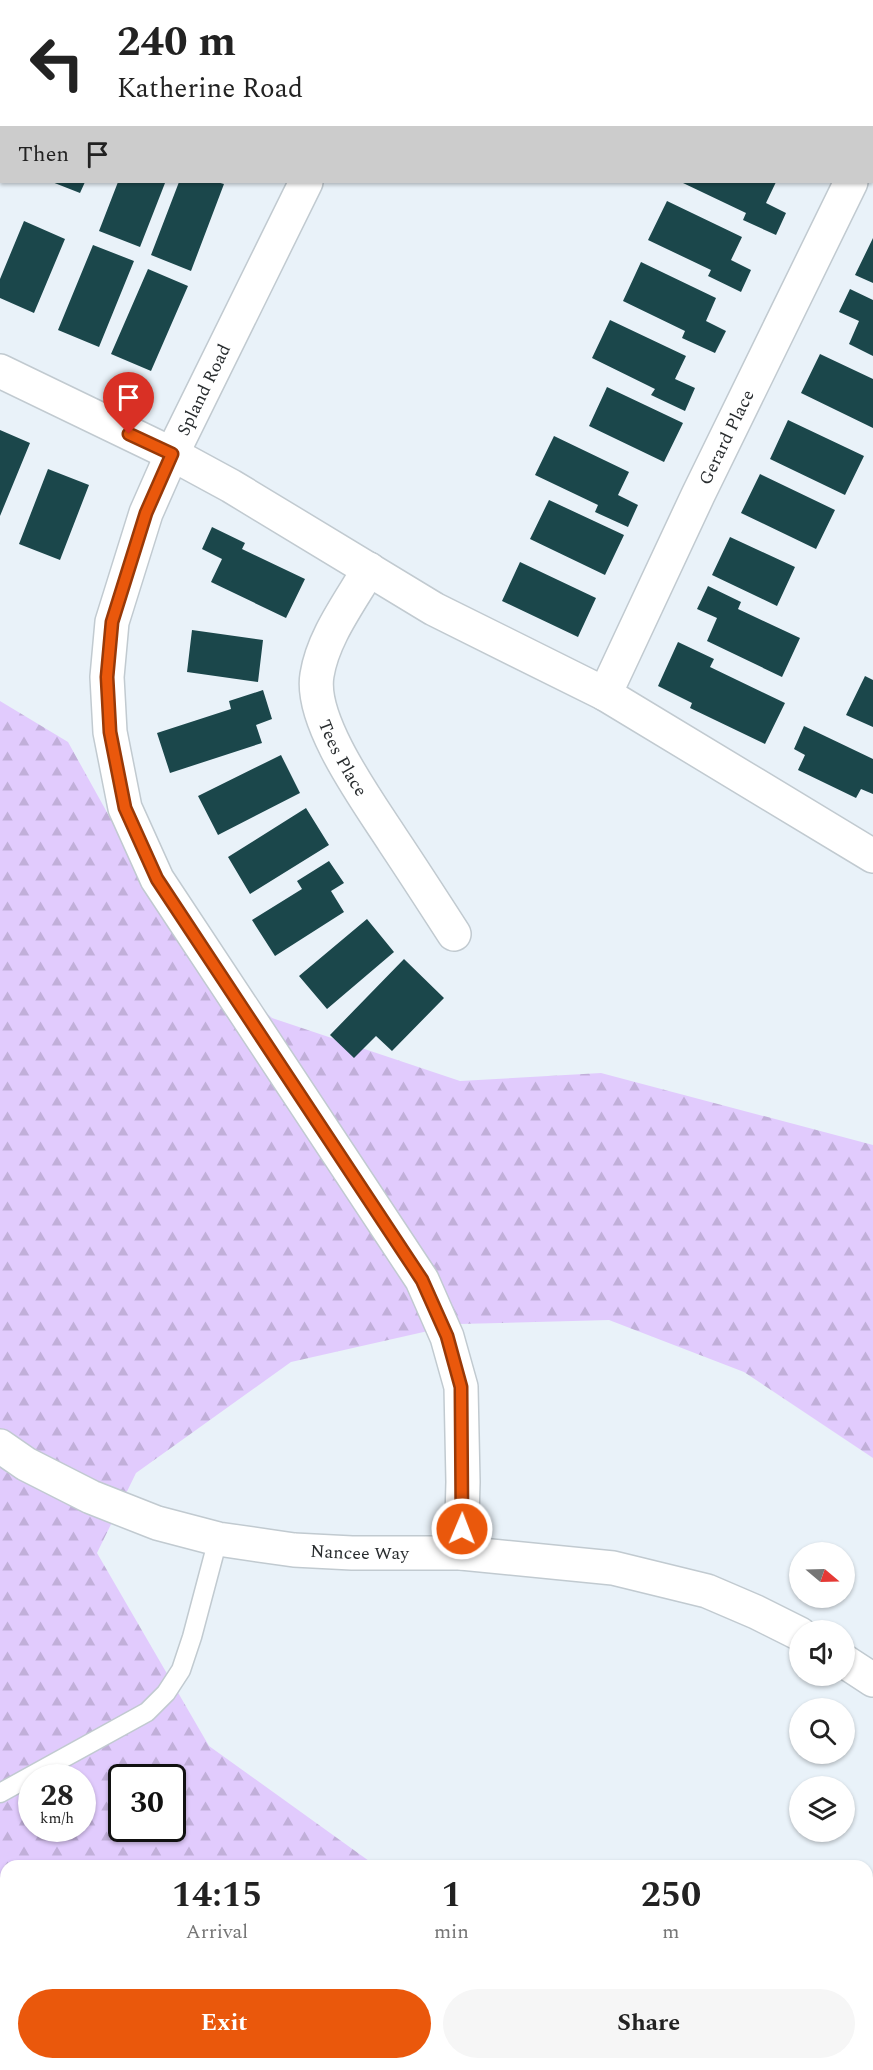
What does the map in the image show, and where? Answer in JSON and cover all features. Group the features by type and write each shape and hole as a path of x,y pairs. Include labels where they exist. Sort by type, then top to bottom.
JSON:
{"street":[{"name":"Spland Road","path":"306,183 172,454 146,513 112,622 107,677 110,732 125,808 157,879 422,1280 447,1336 461,1387 463,1482 461,1553"},
{"name":"Gerard Place","path":"605,694 698,495 851,183"},
{"path":"0,371 172,454 231,486 434,609 605,694 873,856"},
{"name":"Tees Place","path":"369,569 323,652 316,676 318,703 335,744 358,787 454,934"},
{"name":"Nancee Way","path":"0,1446 26,1464 91,1497 157,1523 218,1539 294,1550 352,1553 461,1553 613,1568 707,1592 789,1628"},
{"path":"855,1668 873,1680"}],"lane":[{"path":"0,1793 147,1712 166,1693 181,1670 218,1539"}],"green space":[{"path":"0,701 68,742 170,926 272,1018 460,1081 601,1073 873,1145 873,1458 744,1372 609,1320 459,1324 291,1362 136,1473 97,1553 209,1746 368,1860 0,1860"}],"building":[{"path":"55,183 85,183 80,193"},
{"path":"118,183 165,183 140,247 99,231"},
{"path":"179,183 224,184 191,271 151,255"},
{"path":"683,183 776,183 766,203 786,213 776,235 743,220 746,213"},
{"path":"667,201 742,237 731,260 751,270 741,292 708,276 711,270 648,240"},
{"path":"24,221 65,239 34,313 0,298 0,279"},
{"path":"873,238 873,283 855,275"},
{"path":"93,245 134,261 99,347 58,330"},
{"path":"641,262 716,298 706,321 726,331 715,353 682,338 685,331 623,301"},
{"path":"148,269 188,286 151,371 111,354"},
{"path":"850,289 873,300 873,356 849,344 859,321 839,312"},
{"path":"610,320 686,356 675,379 695,388 685,411 651,395 655,389 592,358"},
{"path":"820,354 873,379 873,428 801,393"},
{"path":"607,387 683,423 664,462 589,426"},
{"path":"788,420 864,456 845,495 770,459"},
{"path":"0,430 30,443 0,516"},
{"path":"554,436 629,472 618,495 638,505 628,527 595,512 598,505 535,475"},
{"path":"48,469 89,485 60,560 19,544"},
{"path":"760,474 835,510 816,549 741,513"},
{"path":"549,500 624,535 605,575 530,539"},
{"path":"212,527 245,543 242,549 305,579 286,618 211,582 222,559 202,549"},
{"path":"730,537 795,567 777,606 712,575"},
{"path":"520,562 596,598 578,637 502,601"},
{"path":"708,586 741,602 738,609 800,638 782,677 707,641 717,618 697,609"},
{"path":"192,630 263,640 258,682 187,672"},
{"path":"678,642 714,659 710,667 785,703 765,744 690,708 692,703 658,686"},
{"path":"865,676 873,680 873,727 846,715"},
{"path":"263,690 272,719 256,725 262,743 170,773 157,733 231,709 229,701"},
{"path":"804,726 873,759 873,794 861,789 856,798 798,770 805,755 794,749"},
{"path":"281,755 300,793 218,835 198,796"},
{"path":"306,808 329,845 250,894 228,857"},
{"path":"329,861 344,883 331,891 344,912 275,956 252,920 302,889 297,881"},
{"path":"367,919 394,952 327,1009 299,976"},
{"path":"404,959 444,998 392,1051 376,1036 354,1058 330,1035"}],"route":[{"path":"129,434 172,454 146,513 112,622 107,677 110,732 125,808 157,879 422,1280 447,1336 461,1387 462,1529"}]}
